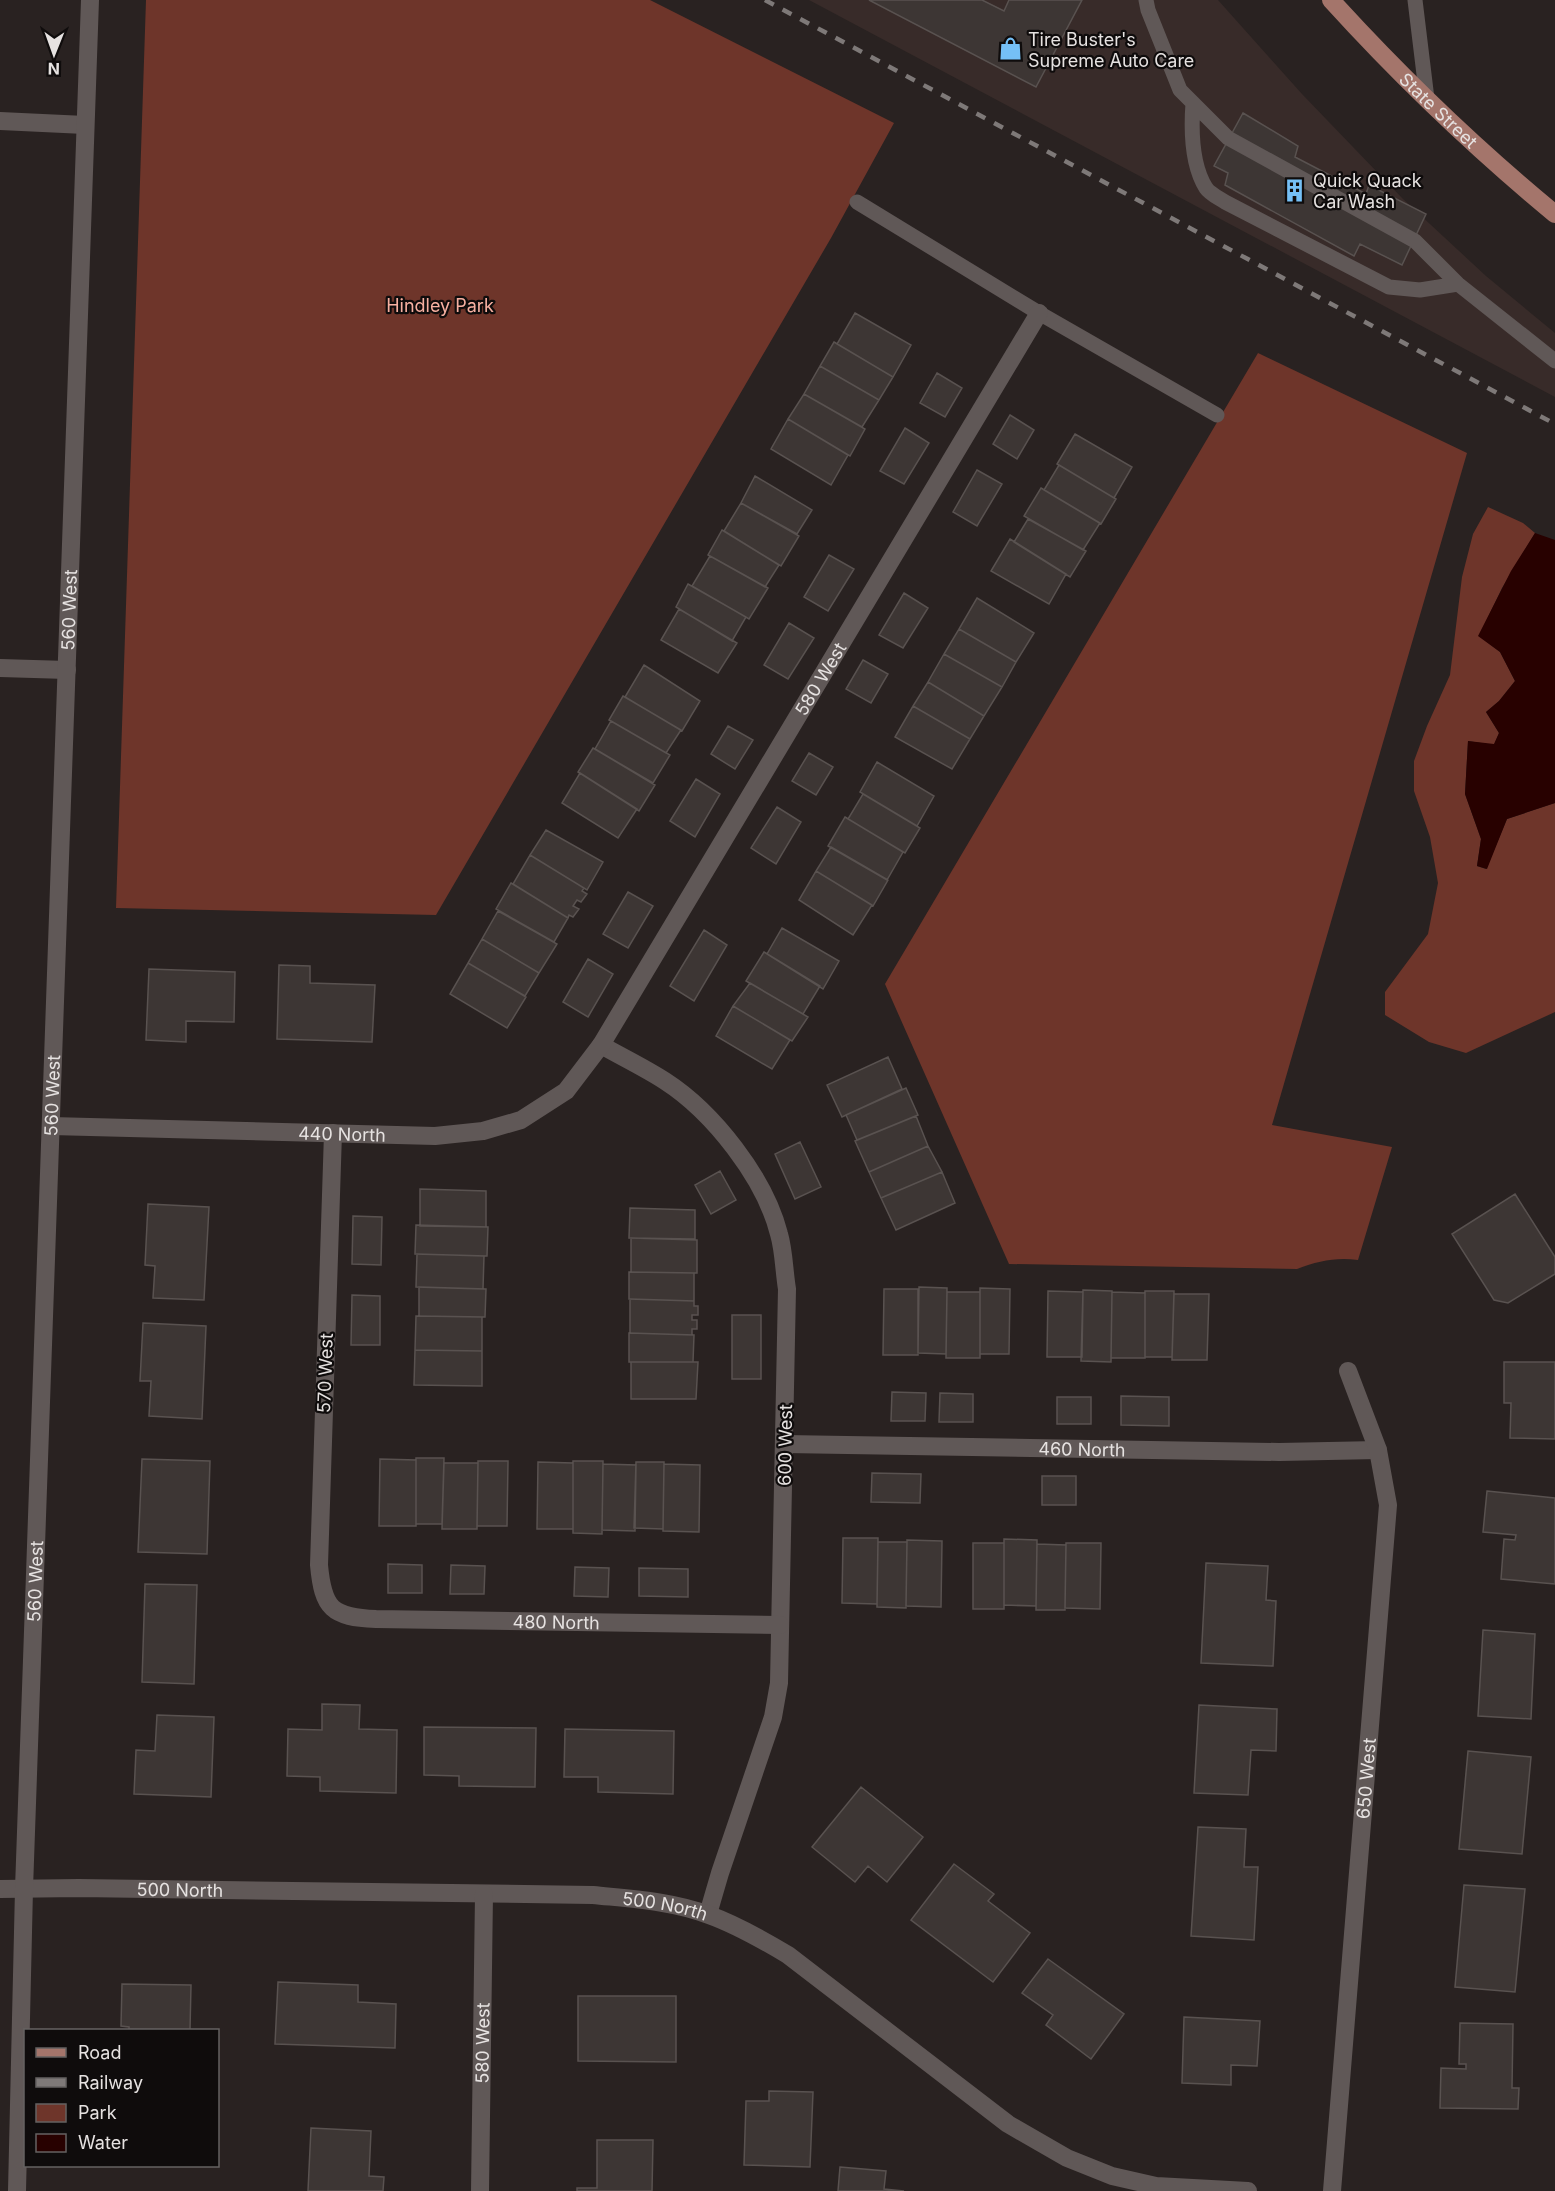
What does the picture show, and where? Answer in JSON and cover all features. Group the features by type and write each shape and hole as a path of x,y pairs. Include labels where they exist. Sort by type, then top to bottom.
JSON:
{"main road":[{"name":"State Street","path":"1331,0 1385,59 1505,173 1555,214"}],"street":[{"name":"560 West","path":"17,2191 24,1889 90,0"},
{"path":"0,121 86,125"},
{"name":"580 West","path":"601,1045 1040,313"},
{"path":"0,668 67,670"},
{"name":"440 North","path":"51,1126 435,1136 483,1131 521,1120 566,1091 601,1045"},
{"name":"600 West","path":"601,1045 667,1082 700,1110 729,1140 768,1201 779,1234 787,1289 779,1683 773,1717 708,1914"},
{"name":"570 West","path":"333,1133 319,1565 322,1590 333,1609"},
{"name":"650 West","path":"1332,2191 1388,1505 1378,1450 1348,1371"},
{"name":"460 North","path":"785,1444 1279,1452 1378,1450"},
{"name":"480 North","path":"333,1609 343,1615 375,1619 780,1624"},
{"name":"500 North","path":"0,1889 593,1895 653,1901 708,1914 754,1935 788,1955 1008,2124 1066,2158 1112,2176 1156,2186 1248,2191"},
{"name":"580 West","path":"480,2191 484,1894"}],"lane":[{"path":"1146,0 1180,90 1228,138 1415,241 1458,284 1555,361"},
{"path":"1416,0 1427,99"},
{"path":"1193,103 1191,121 1196,163 1207,190 1225,202 1389,287 1420,290 1458,284"},
{"path":"857,202 1216,416"}],"shaded area":[{"path":"809,0 1218,0 1302,94 1403,199 1486,276 1555,333 1555,397"}],"green space":[{"name":"Hindley Park","path":"146,0 650,0 894,123 831,238 436,915 116,908"},
{"path":"1258,353 1467,453 1272,1125 1392,1147 1358,1260 1327,1260 1297,1269 1009,1264 885,984"},
{"path":"1488,507 1523,523 1535,533 1502,588 1479,636 1500,652 1515,681 1499,701 1486,712 1499,733 1494,745 1468,741 1465,794 1481,839 1477,866 1486,869 1507,819 1555,803 1555,1012 1466,1053 1429,1042 1385,1015 1385,992 1428,934 1438,883 1430,837 1414,791 1414,761 1450,675 1462,577 1473,534"}],"water":[{"path":"1535,533 1555,540 1555,803 1507,819 1487,869 1477,866 1481,839 1465,794 1468,741 1494,744 1499,733 1486,712 1499,701 1515,681 1500,652 1478,636 1511,571"}],"building":[{"name":"Tire Buster's Supreme Auto Care","path":"869,0 982,0 1004,11 1009,0 1082,0 1036,87"},
{"name":"Quick Quack Car Wash","path":"1243,113 1298,146 1295,157 1366,194 1369,185 1426,214 1402,265 1360,244 1354,256 1225,185 1228,173 1214,166"},
{"path":"855,313 911,345 893,377 837,344"},
{"path":"834,342 893,377 879,400 820,366"},
{"path":"820,366 879,400 862,427 804,394"},
{"path":"937,373 962,388 945,417 920,403"},
{"path":"804,394 865,429 850,456 788,419"},
{"path":"1010,415 1034,430 1017,459 993,444"},
{"path":"788,419 848,455 831,485 771,449"},
{"path":"905,428 929,443 904,484 880,471"},
{"path":"1075,434 1132,467 1114,498 1057,464"},
{"path":"1059,465 1116,499 1101,524 1044,490"},
{"path":"977,470 1002,484 977,526 953,512"},
{"path":"755,476 812,510 797,534 741,503"},
{"path":"1041,488 1100,523 1083,550 1024,516"},
{"path":"741,503 799,536 781,566 724,531"},
{"path":"1028,519 1086,551 1070,577 1014,542"},
{"path":"722,530 779,565 765,587 708,555"},
{"path":"1010,539 1066,574 1049,604 991,571"},
{"path":"829,555 854,569 828,611 804,597"},
{"path":"710,556 768,588 749,619 692,586"},
{"path":"688,584 746,617 732,641 676,607"},
{"path":"904,593 928,608 903,648 879,635"},
{"path":"977,598 1034,633 1016,662 959,629"},
{"path":"679,609 737,643 718,673 661,640"},
{"path":"789,623 814,638 788,679 764,665"},
{"path":"959,629 1016,662 1002,687 944,654"},
{"path":"944,654 1002,687 984,716 928,682"},
{"path":"863,660 888,674 871,703 846,689"},
{"path":"644,665 700,701 682,731 625,697"},
{"path":"928,682 984,716 970,739 913,706"},
{"path":"623,696 681,730 666,753 609,720"},
{"path":"913,706 970,739 952,769 895,737"},
{"path":"611,721 670,755 653,783 595,749"},
{"path":"728,726 753,740 735,769 711,754"},
{"path":"593,748 655,785 639,811 578,772"},
{"path":"809,753 833,767 816,795 792,781"},
{"path":"877,762 934,796 917,826 860,792"},
{"path":"580,773 637,809 618,838 562,803"},
{"path":"696,779 720,794 695,837 670,821"},
{"path":"863,794 920,828 905,853 848,819"},
{"path":"777,807 801,822 776,864 751,848"},
{"path":"845,817 903,852 887,880 828,846"},
{"path":"546,830 603,862 587,890 530,855"},
{"path":"831,847 888,880 873,906 816,871"},
{"path":"530,855 584,888 582,891 587,894 581,902 577,900 573,906 579,909 573,917 569,915 568,918 513,884"},
{"path":"816,871 872,905 853,935 799,900"},
{"path":"511,883 568,918 554,942 496,909"},
{"path":"628,892 653,906 628,948 603,934"},
{"path":"498,911 557,944 539,973 482,939"},
{"path":"782,928 839,961 823,989 767,954"},
{"path":"704,930 727,945 694,1001 670,986"},
{"path":"482,939 539,973 525,996 468,963"},
{"path":"764,952 820,986 803,1014 746,981"},
{"path":"588,959 613,974 588,1017 563,1002"},
{"path":"468,963 526,997 507,1028 450,994"},
{"path":"279,965 310,966 310,983 375,985 372,1042 277,1039"},
{"path":"149,969 235,972 234,1022 186,1021 186,1042 146,1040"},
{"path":"750,983 808,1017 792,1041 733,1006"},
{"path":"733,1006 790,1040 772,1069 716,1036"},
{"path":"888,1057 902,1089 842,1117 827,1085"},
{"path":"906,1088 918,1115 857,1140 846,1115"},
{"path":"916,1116 928,1146 869,1172 855,1141"},
{"path":"800,1142 821,1187 795,1199 775,1154"},
{"path":"928,1146 942,1172 881,1198 869,1172"},
{"path":"720,1171 736,1200 711,1214 695,1185"},
{"path":"942,1172 955,1203 896,1230 881,1198"},
{"path":"420,1189 486,1191 486,1227 420,1226"},
{"path":"1515,1194 1555,1257 1555,1274 1508,1303 1494,1300 1452,1234"},
{"path":"148,1204 209,1207 204,1300 153,1298 155,1266 145,1265"},
{"path":"630,1208 695,1210 695,1239 629,1238"},
{"path":"353,1216 382,1217 381,1265 352,1264"},
{"path":"416,1225 488,1227 487,1256 415,1254"},
{"path":"631,1238 697,1240 697,1273 631,1272"},
{"path":"417,1254 484,1256 483,1289 416,1287"},
{"path":"629,1272 694,1273 694,1301 629,1299"},
{"path":"419,1287 486,1289 485,1317 419,1316"},
{"path":"919,1287 947,1288 946,1354 918,1353"},
{"path":"980,1288 1010,1289 1009,1354 980,1354"},
{"path":"884,1289 918,1289 918,1355 883,1355"},
{"path":"1083,1290 1112,1291 1111,1362 1081,1361"},
{"path":"1048,1291 1083,1292 1082,1357 1047,1357"},
{"path":"1145,1291 1174,1291 1172,1357 1145,1357"},
{"path":"947,1292 980,1292 980,1358 946,1358"},
{"path":"1112,1292 1145,1293 1145,1358 1111,1358"},
{"path":"1174,1294 1209,1294 1207,1360 1172,1360"},
{"path":"352,1295 380,1296 380,1345 351,1345"},
{"path":"630,1299 694,1301 694,1306 698,1306 698,1315 692,1315 692,1320 697,1320 697,1329 692,1329 692,1335 630,1333"},
{"path":"732,1315 761,1315 761,1379 732,1379"},
{"path":"416,1316 482,1317 482,1351 415,1350"},
{"path":"143,1323 206,1326 202,1419 149,1416 151,1381 140,1381"},
{"path":"629,1333 694,1335 693,1362 629,1362"},
{"path":"415,1350 482,1351 482,1386 414,1385"},
{"path":"631,1362 698,1362 696,1399 631,1399"},
{"path":"1504,1362 1555,1362 1555,1439 1510,1438 1511,1403 1504,1403"},
{"path":"892,1392 926,1393 925,1421 891,1421"},
{"path":"940,1393 973,1394 973,1422 939,1422"},
{"path":"1121,1396 1169,1397 1169,1426 1121,1425"},
{"path":"1057,1397 1091,1397 1091,1424 1057,1424"},
{"path":"416,1458 444,1458 442,1524 416,1524"},
{"path":"142,1459 210,1461 207,1554 138,1552"},
{"path":"380,1459 416,1460 416,1526 379,1526"},
{"path":"478,1461 508,1461 507,1526 477,1526"},
{"path":"573,1461 603,1461 602,1534 573,1533"},
{"path":"538,1462 573,1463 573,1529 537,1529"},
{"path":"636,1462 664,1462 663,1529 634,1528"},
{"path":"444,1463 478,1463 477,1529 442,1529"},
{"path":"603,1464 636,1465 635,1531 602,1530"},
{"path":"664,1464 700,1465 699,1532 663,1531"},
{"path":"872,1473 921,1474 920,1503 871,1502"},
{"path":"1042,1476 1076,1476 1076,1505 1042,1505"},
{"path":"1487,1491 1555,1498 1555,1584 1501,1579 1504,1539 1515,1540 1516,1535 1483,1532"},
{"path":"843,1538 878,1538 877,1604 842,1603"},
{"path":"1004,1539 1037,1540 1036,1606 1004,1605"},
{"path":"907,1540 942,1541 941,1607 906,1606"},
{"path":"878,1542 907,1542 906,1608 877,1607"},
{"path":"973,1543 1004,1543 1004,1609 973,1609"},
{"path":"1066,1543 1101,1543 1100,1609 1065,1608"},
{"path":"1037,1544 1066,1545 1065,1610 1036,1610"},
{"path":"1206,1563 1268,1566 1266,1600 1276,1601 1273,1666 1201,1663"},
{"path":"388,1564 422,1565 422,1593 388,1593"},
{"path":"451,1565 485,1566 484,1594 450,1594"},
{"path":"575,1567 609,1568 608,1597 574,1596"},
{"path":"639,1568 688,1569 688,1597 639,1596"},
{"path":"145,1584 197,1585 194,1684 142,1682"},
{"path":"1483,1630 1535,1634 1531,1719 1478,1716"},
{"path":"322,1704 360,1705 359,1729 397,1730 396,1793 320,1791 320,1777 287,1776 288,1729 322,1730"},
{"path":"1199,1705 1277,1709 1276,1751 1251,1750 1248,1795 1194,1793"},
{"path":"157,1715 214,1717 211,1797 134,1794 136,1750 155,1751"},
{"path":"424,1727 536,1728 535,1787 459,1786 459,1776 424,1775"},
{"path":"565,1729 674,1731 673,1794 598,1792 598,1777 564,1777"},
{"path":"1468,1751 1531,1757 1522,1854 1459,1849"},
{"path":"861,1787 923,1837 887,1882 868,1866 855,1882 812,1847"},
{"path":"1198,1827 1246,1829 1244,1867 1258,1867 1254,1940 1191,1936"},
{"path":"954,1864 994,1894 988,1901 1030,1933 993,1982 911,1920"},
{"path":"1464,1885 1525,1889 1515,1992 1455,1987"},
{"path":"1048,1959 1124,2014 1091,2059 1046,2025 1053,2015 1022,1993"},
{"path":"278,1982 358,1985 358,2002 396,2004 395,2048 275,2044"},
{"path":"122,1984 191,1985 190,2029 129,2029 129,2027 121,2026"},
{"path":"578,1996 676,1996 676,2062 578,2061"},
{"path":"1184,2017 1260,2021 1257,2066 1231,2065 1231,2085 1182,2083"},
{"path":"1460,2023 1513,2024 1512,2088 1519,2088 1518,2109 1440,2108 1441,2068 1466,2069 1466,2064 1459,2064"},
{"path":"769,2091 813,2092 810,2167 744,2165 746,2101 769,2101"},
{"path":"311,2128 371,2131 369,2176 384,2177 383,2191 308,2191"},
{"path":"597,2140 653,2140 652,2191 577,2191 577,2188 597,2188"},
{"path":"840,2167 886,2171 884,2189 904,2191 838,2191"}],"railway":[{"path":"765,0 1555,424"}],"place":[{"name":"Tire Buster's Supreme Auto Care","path":"1010,49"},
{"name":"Quick Quack Car Wash","path":"1295,190"}]}
